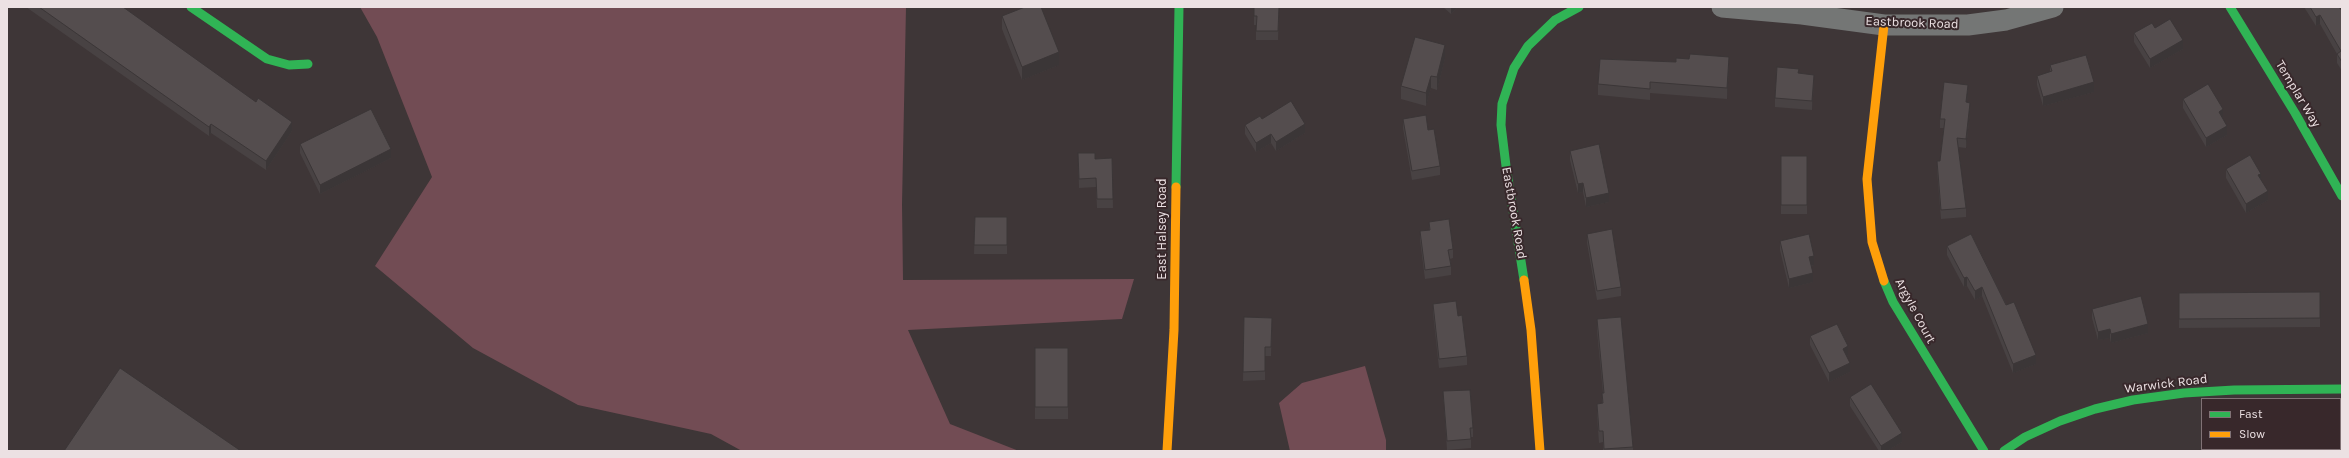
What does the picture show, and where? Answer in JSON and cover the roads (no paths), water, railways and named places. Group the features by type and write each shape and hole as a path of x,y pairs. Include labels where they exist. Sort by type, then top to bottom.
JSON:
{"street":[{"path":"191,7 267,59 289,65 308,64"},
{"name":"East Halsey Road","path":"1167,451 1174,330 1179,7"},
{"name":"Eastbrook Road","path":"1540,451 1531,330 1519,239 1506,166 1501,125 1502,104 1514,68 1528,46 1555,20 1579,7"},
{"name":"Eastbrook Road","path":"1722,7 1802,14 1884,25 1968,25 2006,20 2053,7"},
{"name":"Templar Way","path":"2230,7 2295,113 2342,196"},
{"name":"Argyle Court","path":"1884,25 1867,179 1872,242 1883,279 1893,302 1942,386 1984,451"},
{"name":"Warwick Road","path":"2004,451 2025,437 2060,421 2095,409 2133,400 2184,393 2234,390 2342,389"}]}
